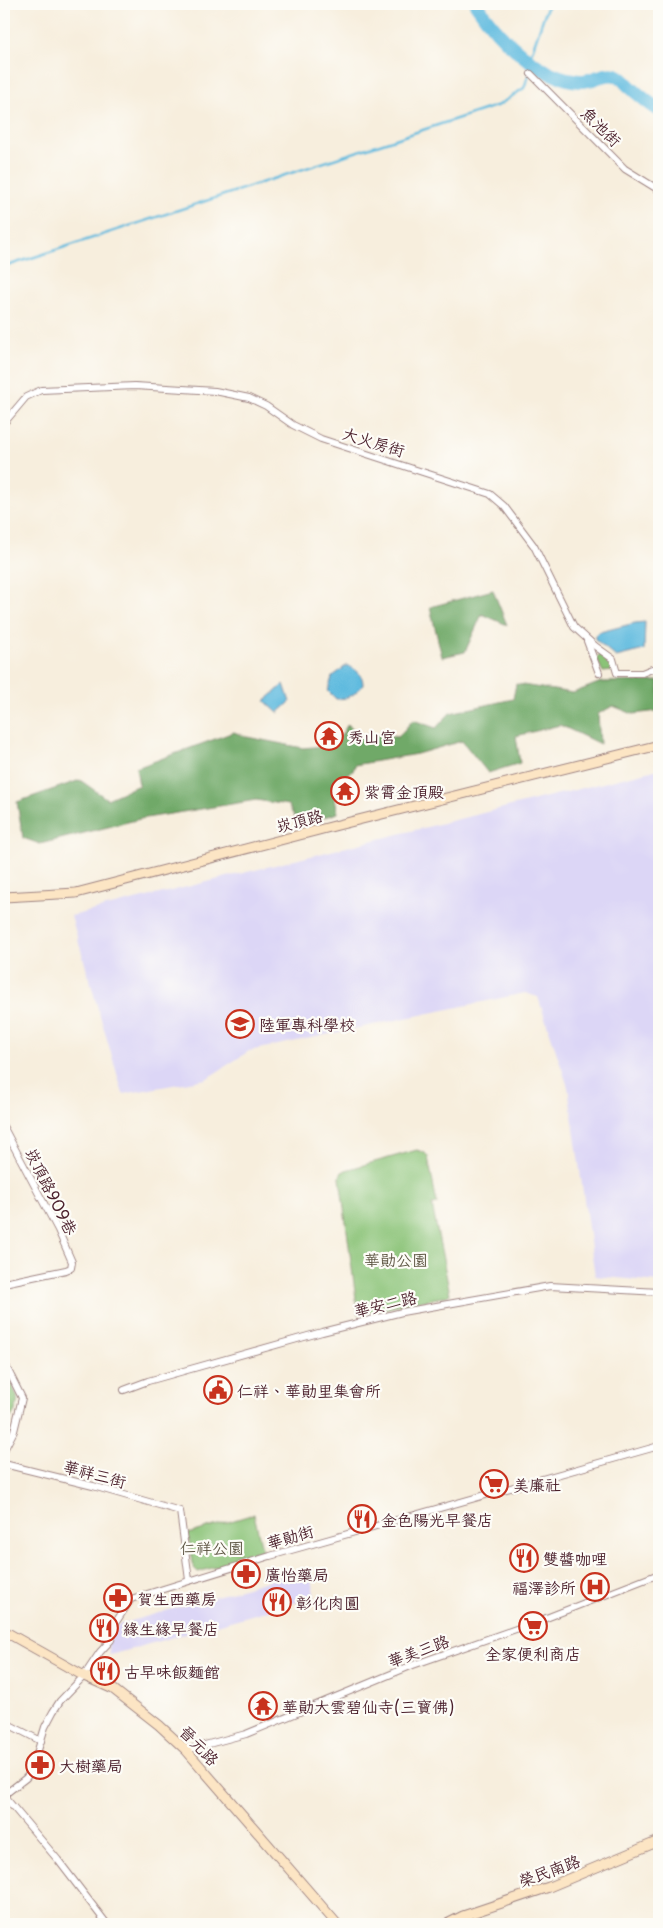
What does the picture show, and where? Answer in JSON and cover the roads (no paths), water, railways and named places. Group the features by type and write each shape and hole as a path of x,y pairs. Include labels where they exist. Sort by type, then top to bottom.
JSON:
{"street":[{"name":"魚池街","path":"531,74 625,170 659,190"},
{"name":"大火房街","path":"4,423 26,397 41,390 135,386 215,391 249,398 266,406 293,425 321,439 490,494 504,506 534,546 574,627 613,659 617,673 642,673 652,669 659,670"},
{"path":"586,638 599,673"},
{"name":"崁頂路","path":"4,897 76,893 659,745"},
{"name":"崁頂路909巷","path":"4,1128 58,1230 72,1262 71,1268 66,1270 4,1283"},
{"name":"華安二路","path":"124,1390 148,1381 322,1332 402,1312 456,1302 550,1286 659,1292"},
{"path":"4,1362 22,1398 14,1431 4,1450"},
{"name":"華勛街","path":"107,1924 58,1860 4,1796 26,1778 32,1770 45,1726 53,1712 60,1701 84,1676 110,1640 116,1622 131,1599 189,1580 659,1446"},
{"name":"華祥三街","path":"4,1464 93,1486 180,1511 189,1580"},
{"name":"華美三路","path":"186,1750 246,1734 413,1666 536,1622 659,1574"},
{"name":"晉元路","path":"4,1631 84,1676 112,1689 159,1725 186,1750 337,1924"},
{"path":"4,1722 41,1741"},
{"name":"榮民南路","path":"447,1924 463,1916 549,1888 659,1842"}],"water":[{"path":"645,622 644,650 616,657 595,639 595,635 600,632"},
{"path":"347,665 356,670 360,675 363,685 351,696 336,699 328,691 332,677"},
{"path":"284,684 290,702 278,713 265,701"}],"waterway":[{"path":"476,4 508,42 521,54 550,73 581,81 609,74 618,76 659,110"},
{"path":"4,267 499,105 524,88 530,71 529,60 548,4"}],"place":[{"name":"秀山宮","path":"329,736"},
{"name":"紫霄金頂殿","path":"345,791"},
{"name":"陸軍專科學校","path":"240,1024"},
{"name":"仁祥、華勛里集會所","path":"218,1390"},
{"name":"美廉社","path":"494,1484"},
{"name":"金色陽光早餐店","path":"362,1519"},
{"name":"雙醬咖哩","path":"524,1558"},
{"name":"廣怡藥局","path":"246,1574"},
{"name":"福澤診所","path":"595,1587"},
{"name":"賀生西藥房","path":"118,1598"},
{"name":"彰化肉圓","path":"277,1602"},
{"name":"全家便利商店","path":"533,1626"},
{"name":"緣生緣早餐店","path":"104,1628"},
{"name":"古早味飯麵館","path":"105,1671"},
{"name":"華勛大雲碧仙寺(三寶佛)","path":"263,1706"},
{"name":"大樹藥局","path":"40,1765"}],"park label":[{"name":"華勛公園","path":"396,1259"},
{"name":"仁祥公園","path":"212,1547"}]}
